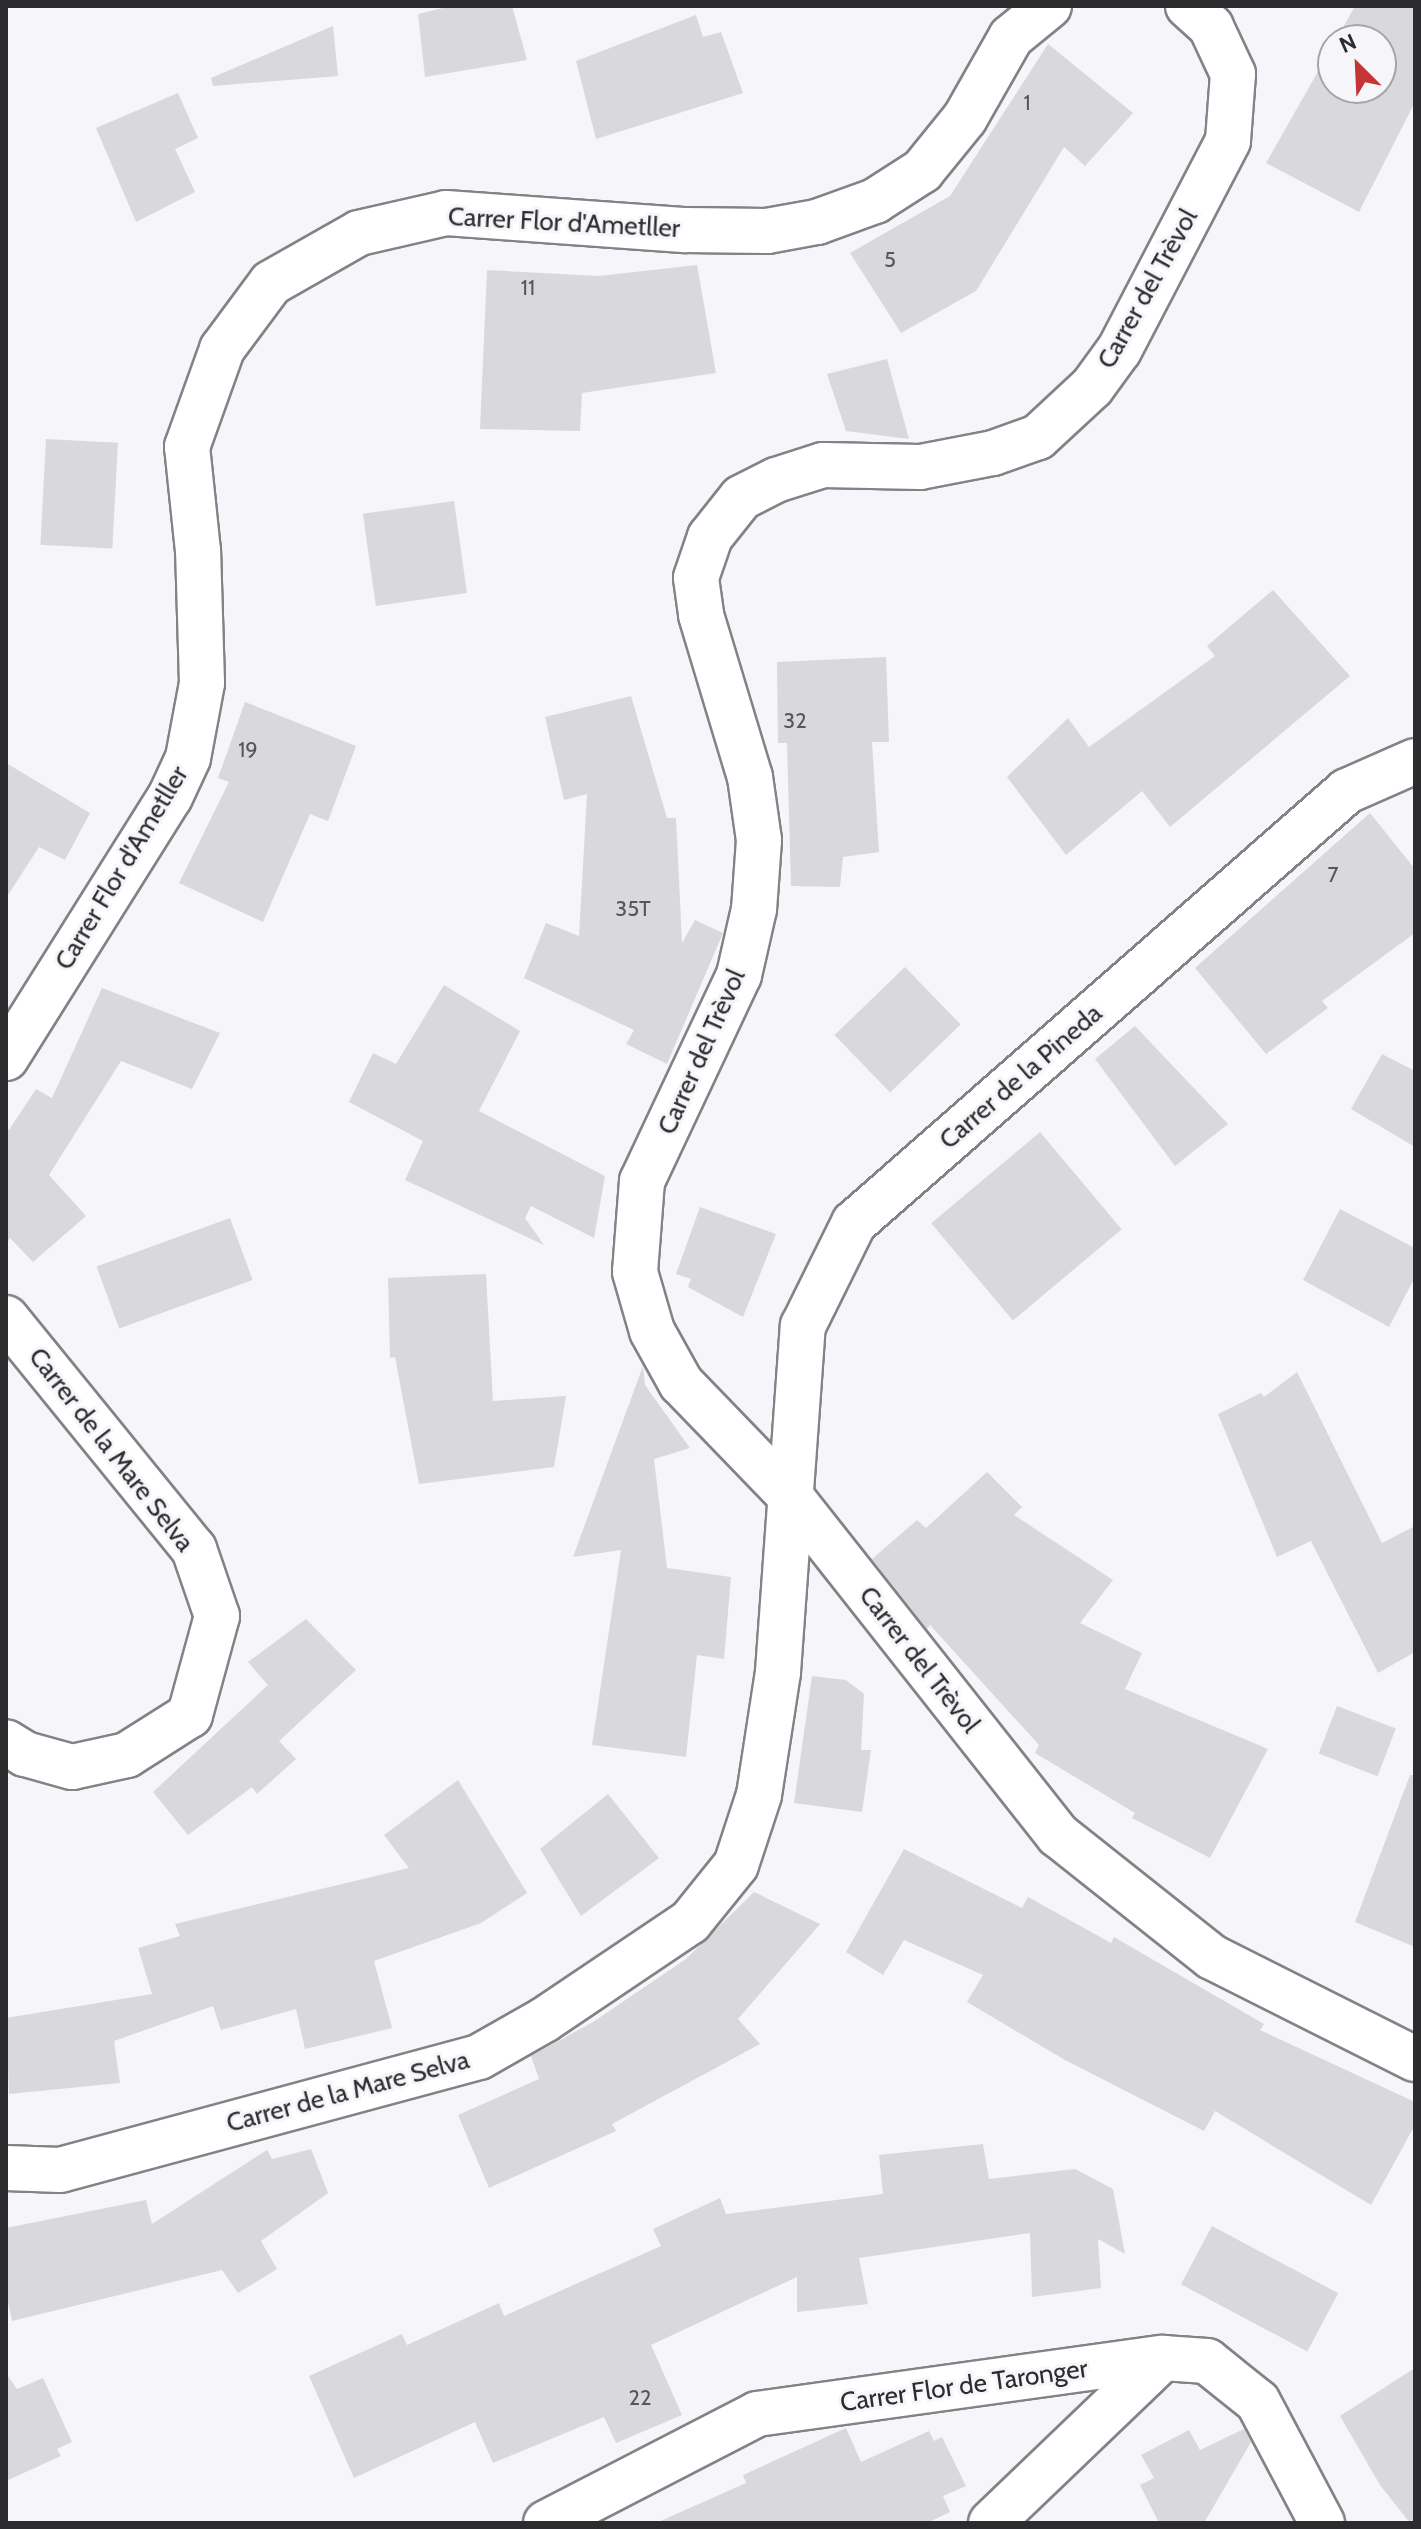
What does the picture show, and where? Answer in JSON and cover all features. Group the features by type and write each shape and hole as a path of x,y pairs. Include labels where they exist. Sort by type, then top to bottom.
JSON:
{"street":[{"name":"Carrer Flor d'Ametller","path":"6,1058 170,797 188,758 202,683 198,551 187,447 222,349 271,283 359,233 446,213 699,230 767,231 817,222 875,201 922,171 965,118 1011,37 1049,6"},
{"name":"Carrer del Trèvol","path":"1200,16 1233,74 1228,141 1140,313 1092,387 1038,437 993,453 920,467 823,465 776,480 741,498 710,537 696,578 701,615 750,777 759,840 754,909 739,975 642,1181 635,1272 652,1331 681,1383 791,1497 1058,1835 1212,1957 1415,2059"},
{"name":"Carrer de la Pineda","path":"791,1497 803,1326 854,1223 1347,791 1415,761"},
{"name":"Carrer de la Mare Selva","path":"6,1318 194,1549 217,1616 190,1715 127,1755 72,1767 25,1754 6,1742"},
{"name":"Carrer de la Mare Selva","path":"6,2168 60,2170 479,2057 544,2020 690,1922 736,1865 759,1795 778,1672 791,1497"},
{"name":"Carrer Flor de Taronger","path":"546,2523 757,2414 1163,2358 1207,2361 1258,2402 1322,2523"},
{"path":"991,2523 1163,2358"}],"building":[{"path":"451,6 512,6 527,60 425,77 418,14"},
{"path":"1355,6 1415,6 1415,102 1359,212 1266,163 1317,73 1317,104 1397,104 1397,24 1345,24"},
{"path":"696,15 703,37 721,32 743,93 596,139 576,61"},
{"path":"333,26 338,76 213,86 211,78"},
{"path":"1048,44 1133,113 1085,166 1064,147 976,291 901,333 850,253 950,196"},
{"path":"178,93 198,138 175,149 195,192 136,222 96,128"},
{"path":"697,265 716,373 582,393 580,431 480,429 487,270 599,276"},
{"path":"887,359 909,439 846,431 827,374"},
{"path":"46,439 118,443 112,549 40,545"},
{"path":"454,501 467,593 376,606 363,514"},
{"path":"1273,590 1350,676 1170,827 1142,791 1066,855 1007,777 1068,718 1089,747 1215,656 1207,646"},
{"path":"886,657 889,742 872,742 879,852 843,857 840,887 791,886 787,743 778,743 777,662"},
{"path":"631,696 667,818 676,818 682,943 695,920 723,933 667,1064 626,1044 634,1030 524,978 546,923 579,936 587,794 564,800 545,717"},
{"path":"245,702 356,746 328,821 310,814 263,922 179,883 229,782 218,778"},
{"path":"6,763 90,813 65,860 39,847 6,898"},
{"path":"1370,813 1415,869 1415,933 1322,1001 1328,1008 1266,1054 1195,968"},
{"path":"905,967 961,1025 890,1093 835,1035"},
{"path":"444,985 520,1031 479,1111 605,1176 594,1238 531,1206 525,1218 544,1245 405,1180 423,1141 349,1102 373,1053 396,1064"},
{"path":"102,988 220,1033 192,1089 121,1061 49,1175 86,1216 33,1262 10,1238 6,1244 6,1127 9,1130 36,1089 52,1098"},
{"path":"1135,1026 1228,1124 1175,1166 1095,1059"},
{"path":"1382,1054 1415,1071 1415,1147 1351,1109"},
{"path":"1040,1132 1122,1229 1013,1321 931,1223"},
{"path":"700,1207 776,1234 743,1317 688,1287 691,1279 676,1274"},
{"path":"1340,1209 1415,1248 1415,1277 1389,1327 1303,1280"},
{"path":"230,1218 253,1280 119,1329 97,1267"},
{"path":"486,1274 493,1401 566,1396 554,1467 419,1484 395,1357 390,1358 388,1278"},
{"path":"643,1366 645,1385 690,1448 654,1459 667,1568 731,1577 724,1659 697,1655 686,1757 592,1745 621,1550 573,1557"},
{"path":"1297,1372 1382,1543 1415,1526 1415,1652 1378,1673 1311,1541 1277,1557 1218,1414 1261,1393 1264,1397"},
{"path":"987,1472 1022,1507 1014,1515 1113,1580 1080,1623 1142,1653 1125,1689 1268,1749 1210,1858 1132,1818 1135,1813 1035,1753 1039,1745 930,1625 927,1629 872,1559 917,1520 926,1528"},
{"path":"306,1619 356,1670 279,1741 296,1759 257,1794 252,1787 188,1835 153,1792 268,1685 248,1662"},
{"path":"812,1676 846,1680 864,1694 861,1750 871,1750 862,1812 794,1803"},
{"path":"1337,1706 1396,1729 1378,1776 1319,1754"},
{"path":"1410,1775 1415,1775 1415,1947 1355,1922"},
{"path":"458,1780 527,1893 481,1923 374,1961 392,2028 305,2049 296,2009 221,2030 213,2006 114,2041 120,2083 9,2094 6,2018 152,1994 138,1948 180,1936 175,1924 409,1868 384,1835"},
{"path":"608,1794 659,1858 581,1916 540,1849"},
{"path":"904,1849 1022,1908 1028,1897 1111,1943 1114,1937 1264,2024 1260,2030 1415,2102 1415,2125 1371,2205 1215,2111 1204,2131 1065,2060 967,2002 983,1975 904,1940 883,1975 846,1952"},
{"path":"754,1892 820,1924 738,2019 760,2044 612,2124 616,2131 489,2188 458,2115 539,2079 531,2056 593,2022 686,1959"},
{"path":"983,2144 989,2179 1075,2169 1113,2189 1125,2254 1098,2239 1101,2288 1032,2297 1030,2233 859,2258 868,2304 797,2312 797,2277 651,2345 682,2415 616,2443 604,2417 493,2463 475,2422 354,2478 309,2376 402,2334 407,2345 499,2303 504,2316 661,2246 653,2229 720,2198 726,2214 883,2194 879,2155"},
{"path":"311,2149 328,2193 261,2241 277,2269 238,2293 222,2270 12,2321 6,2292 6,2228 146,2200 152,2224 267,2150 272,2159"},
{"path":"1212,2226 1338,2293 1307,2351 1181,2284"},
{"path":"1415,2368 1415,2523 1410,2523 1380,2485 1340,2416"},
{"path":"6,2373 17,2389 43,2378 72,2442 57,2449 61,2456 6,2481"},
{"path":"846,2428 861,2462 929,2431 934,2441 942,2437 966,2486 943,2496 950,2512 927,2523 656,2523 746,2483 743,2475"},
{"path":"1244,2429 1251,2442 1204,2523 1159,2523 1140,2485 1154,2478 1141,2455 1189,2430 1200,2450"}]}
